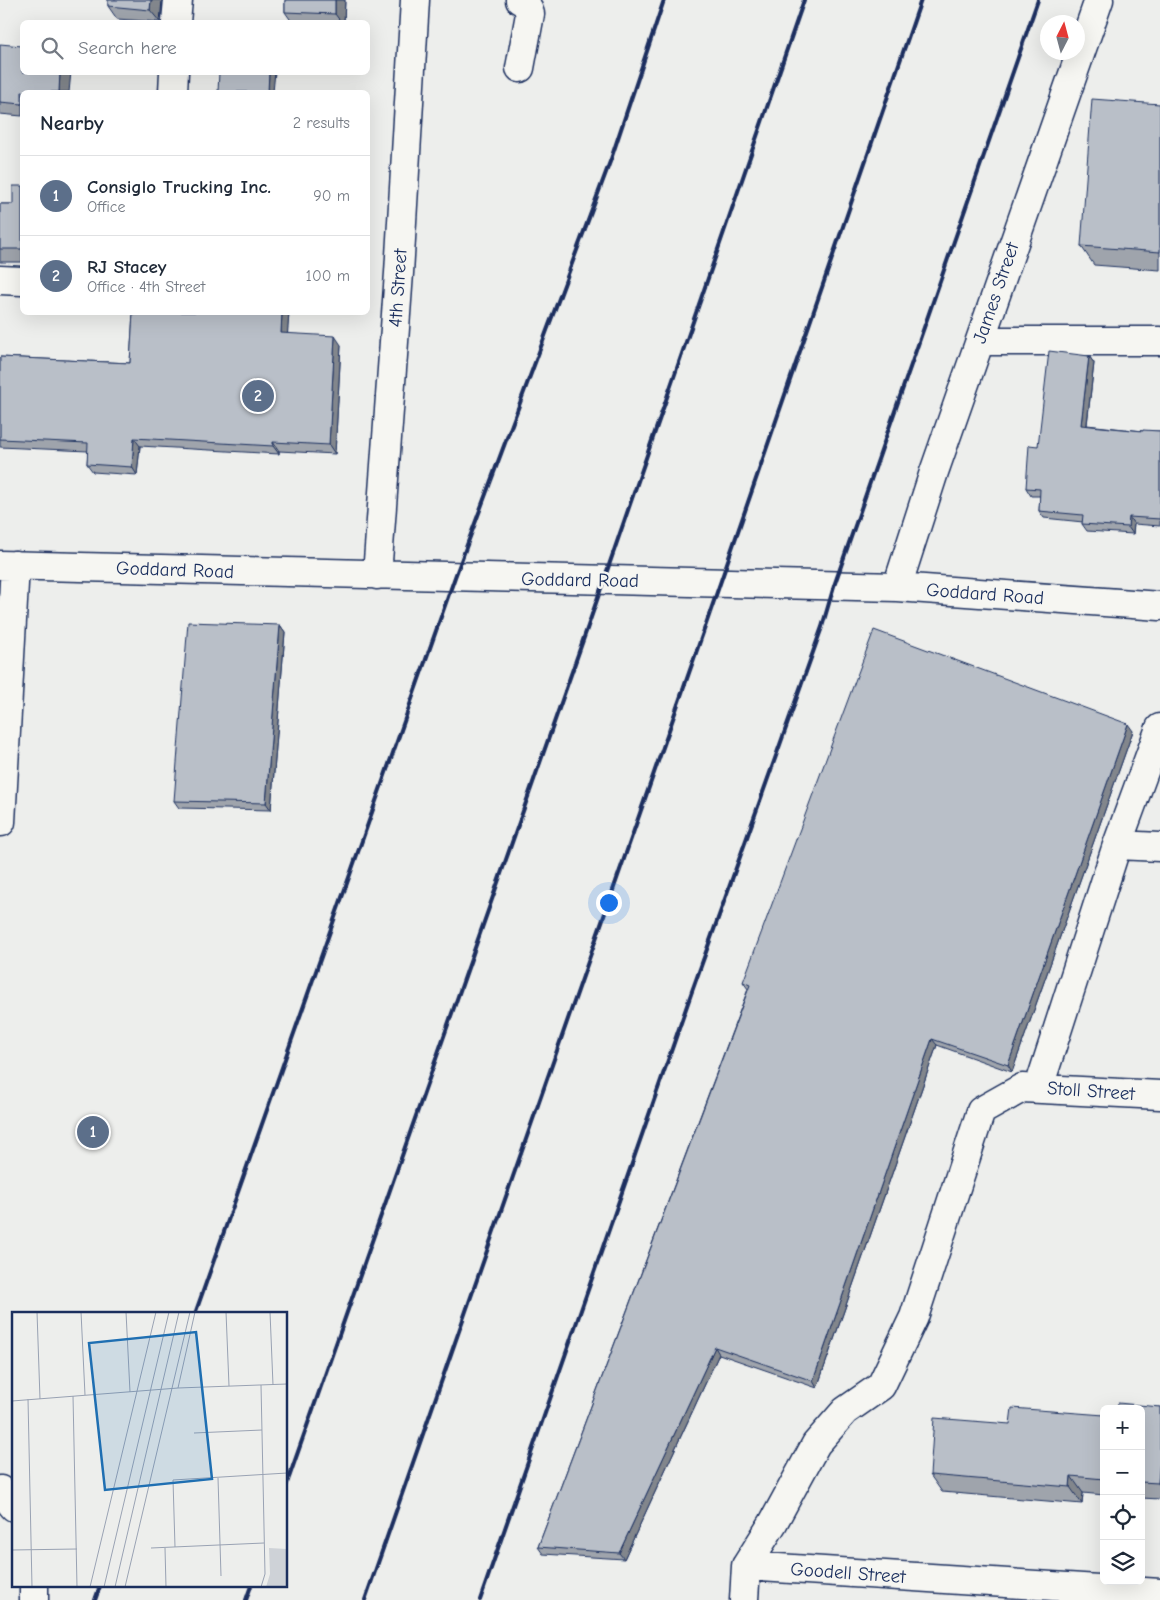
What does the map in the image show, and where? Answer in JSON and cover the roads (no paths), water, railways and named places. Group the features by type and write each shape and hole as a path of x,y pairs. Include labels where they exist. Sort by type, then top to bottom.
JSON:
{"street":[{"path":"176,20 178,0"},
{"name":"4th Street","path":"377,575 399,273 415,0"},
{"path":"520,0 526,3 530,14 520,68"},
{"name":"James Street","path":"896,587 934,472 1099,0"},
{"path":"173,90 174,75"},
{"path":"0,280 20,281"},
{"path":"980,341 1160,341"},
{"path":"0,829 7,565"},
{"name":"Goddard Road","path":"7,565 896,587 1160,606"},
{"path":"744,1600 746,1566 773,1523 816,1444 845,1412 881,1386 914,1317 981,1111 1030,1087 1160,728"},
{"path":"1117,845 1160,847"},
{"name":"Stoll Street","path":"1030,1087 1160,1095"},
{"path":"0,1490 12,1505"},
{"name":"Goodell Street","path":"746,1566 989,1591 1160,1593"}],"railway":[{"path":"196,1312 455,577 611,159 664,0"},
{"path":"288,1480 588,626 804,0"},
{"path":"365,1600 705,627 921,0"},
{"path":"480,1600 691,994 822,627 834,586 1038,0"},
{"path":"95,1600 99,1588"},
{"path":"246,1600 250,1588"}],"place":[{"name":"RJ Stacey","path":"258,396"},
{"name":"Consiglo Trucking Inc.","path":"93,1132"}]}
